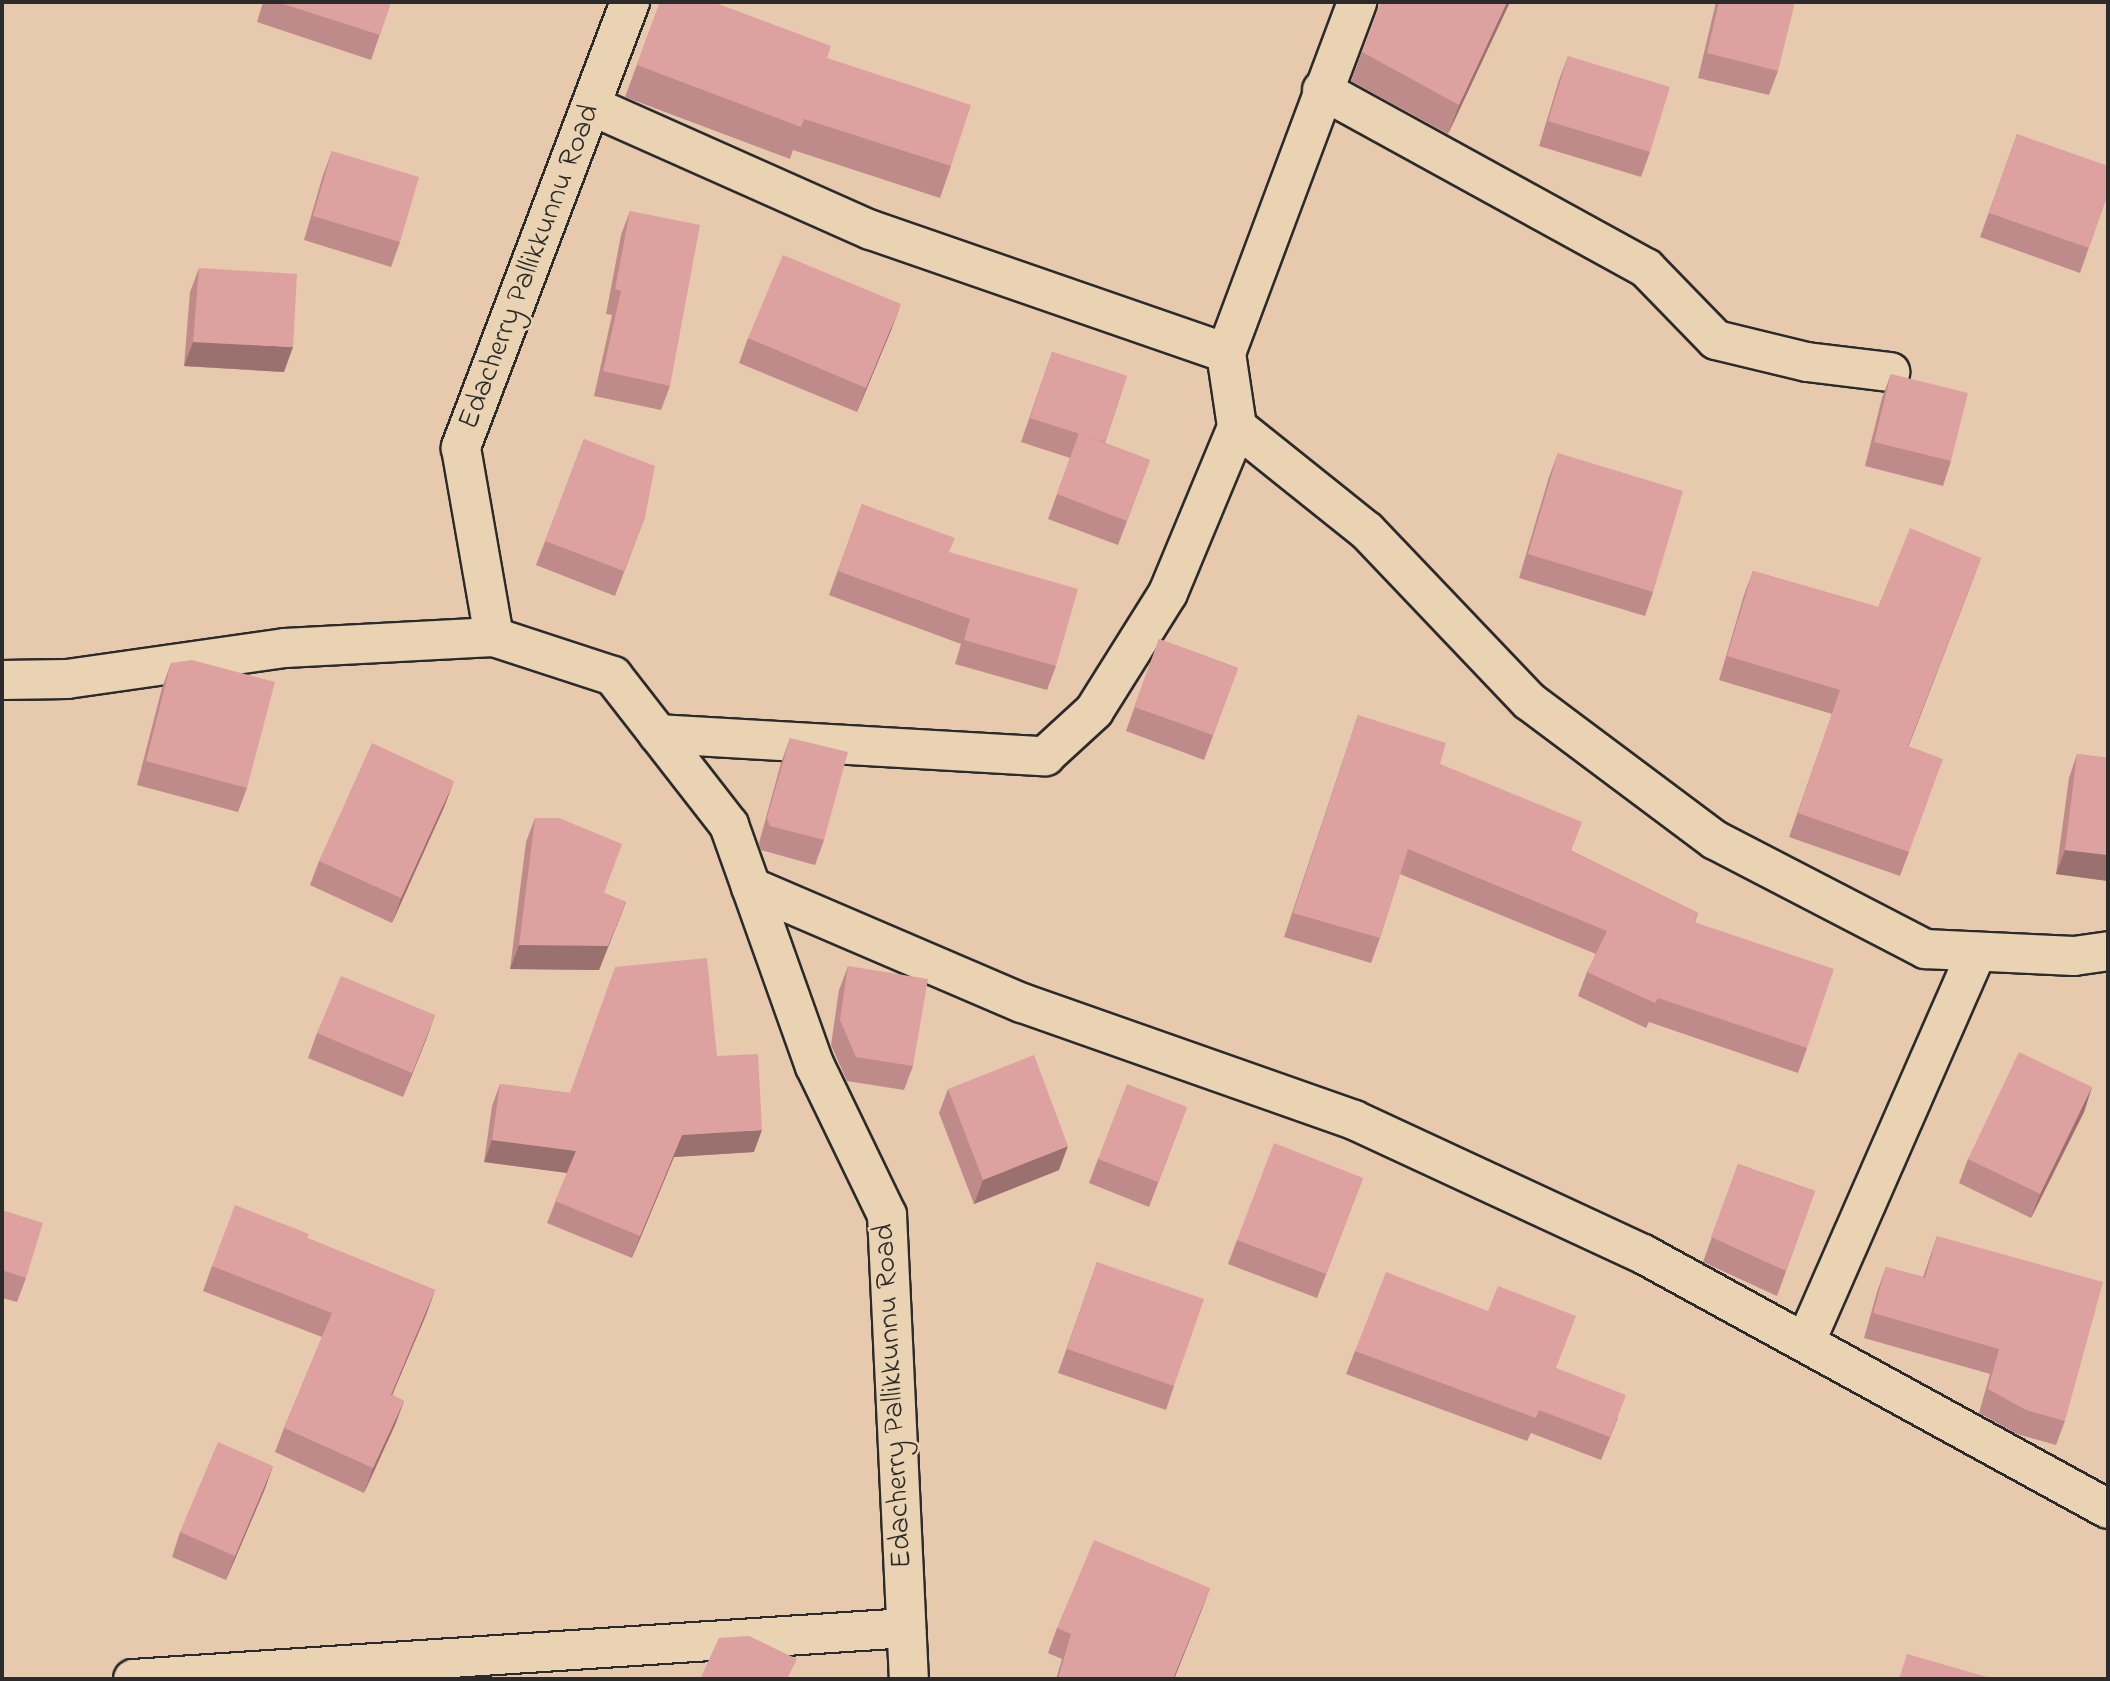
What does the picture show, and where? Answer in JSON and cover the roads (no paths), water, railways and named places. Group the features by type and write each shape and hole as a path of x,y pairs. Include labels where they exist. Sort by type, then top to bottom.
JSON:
{"street":[{"name":"Edacherry Pallikkunnu Road","path":"631,2 461,448 494,637 613,676 729,825 816,1066 887,1215 909,1679"},
{"path":"658,734 1045,756 1094,711 1168,593 1237,427 1226,353 1357,2"},
{"path":"1322,90 1646,268 1716,340 1807,362 1890,372"},
{"path":"592,106 871,230 1226,353"},
{"path":"1237,427 1367,531 1529,701 1715,840 1925,950 2074,956 2108,951"},
{"path":"2,680 67,679 285,648 494,637"},
{"path":"751,887 1022,1003 1354,1119 1643,1255 1806,1341 2108,1509"},
{"path":"1806,1341 1977,952"},
{"path":"133,1679 906,1628"}]}
